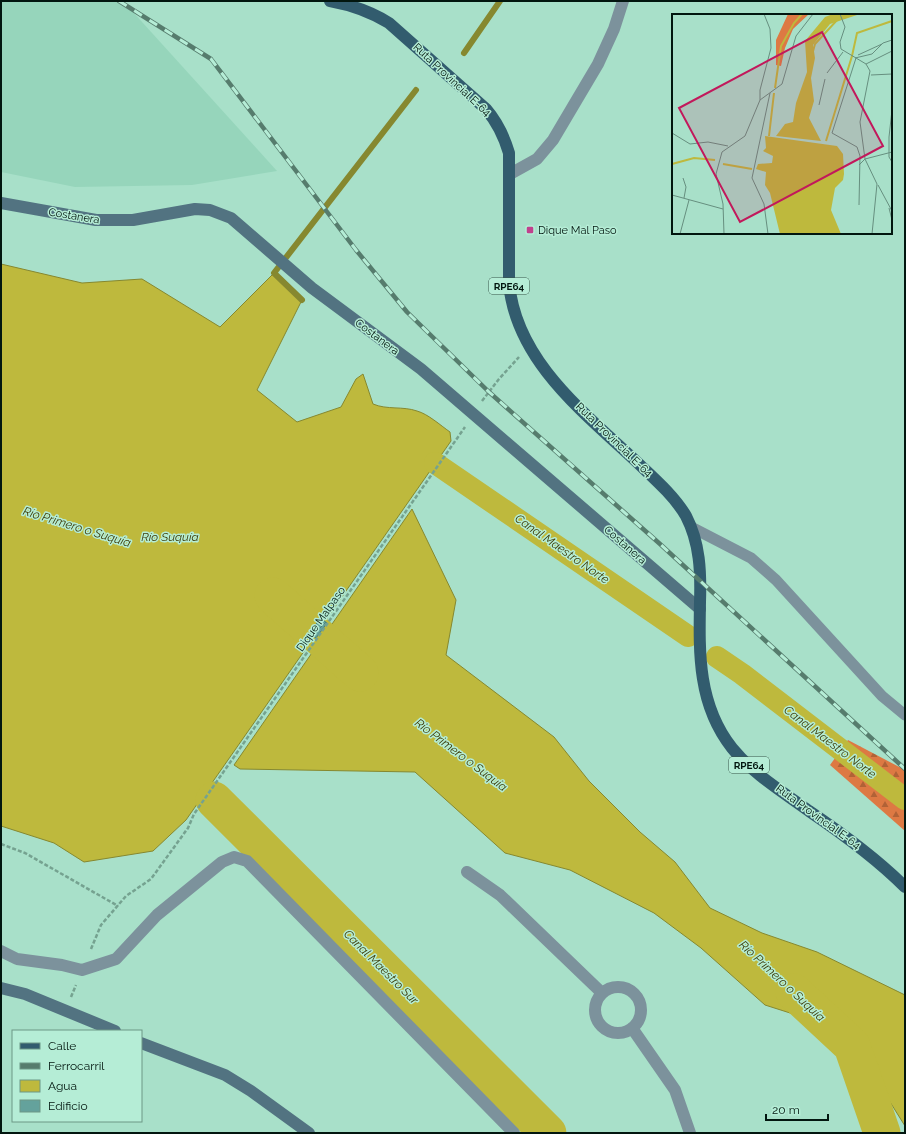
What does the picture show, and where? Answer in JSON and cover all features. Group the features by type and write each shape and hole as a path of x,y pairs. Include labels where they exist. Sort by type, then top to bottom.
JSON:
{"main road":[{"name":"Ruta Provincial E-64","path":"330,1 359,7 373,13 389,23 486,110 504,136 509,153 510,174 508,246 510,301 519,329 528,347 545,370 578,406 664,488 685,514 691,527 698,552 701,580 700,660 706,698 712,716 733,748 760,774 867,853 905,887"}],"street":[{"path":"510,174 536,159 553,140 598,64 614,29 623,1"},
{"name":"Costanera","path":"1,203 96,220 116,222 154,217 195,209 210,210 231,218 242,225 312,288 421,370 474,414 700,609"},
{"path":"1,951 17,959 62,965 82,970 116,959 157,915 222,862 234,857 247,861 514,1133"},
{"path":"466,872 500,895 602,993"},
{"path":"616,987 630,990 635,995 639,1001 640,1016 632,1028 626,1032 610,1032 598,1022 595,1014 595,1006 597,999 602,993 616,987"},
{"path":"1,988 25,994 113,1030"},
{"path":"632,1028 675,1090 690,1133"},
{"path":"142,1043 225,1075 251,1090 309,1133"}],"lane":[{"path":"691,527 752,558 776,580 882,696 905,715"}],"path":[{"path":"474,414 499,379 528,347"},
{"name":"Dique Malpaso","path":"65,1010 101,925 126,896 151,879 188,828 194,814 460,434"},
{"path":"1,844 25,853 118,906"}],"shaded area":[{"path":"1,1 123,1 277,171 192,185 75,187 1,172"}],"green space":[{"path":"848,740 905,770 905,831 830,765"}],"water":[{"name":"Río Suquía","path":"1,264 82,283 142,279 220,327 274,273 302,300 257,390 297,422 341,407 356,379 363,374 373,404 421,412 450,432 451,441 325,621 320,618 309,634 314,637 186,820 153,851 84,862 54,843 1,826"},
{"path":"412,509 456,600 446,655 554,737 589,781 640,832 675,862 710,908 762,933 817,952 905,995 905,1126 875,1078 856,1034 765,1005 701,948 654,913 570,870 505,853 415,772 240,769 234,765"}],"building":[{"path":"320,618 327,623 316,638 310,634"}],"waterway":[{"path":"464,53 500,1"},
{"path":"302,300 274,273 416,90"},
{"name":"Canal Maestro Norte","path":"435,463 688,636"},
{"name":"Río Primero o Suquía","path":"273,596 360,673"},
{"name":"Canal Maestro Norte","path":"717,657 742,674 905,799"},
{"name":"Canal Maestro Sur","path":"214,800 548,1133"},
{"name":"Río Primero o Suquía","path":"794,992 852,1046 882,1133"}],"railway":[{"path":"119,1 211,59 356,250 407,312 489,392 660,544 905,769"}],"place":[{"name":"Dique Mal Paso","path":"530,230"}]}
